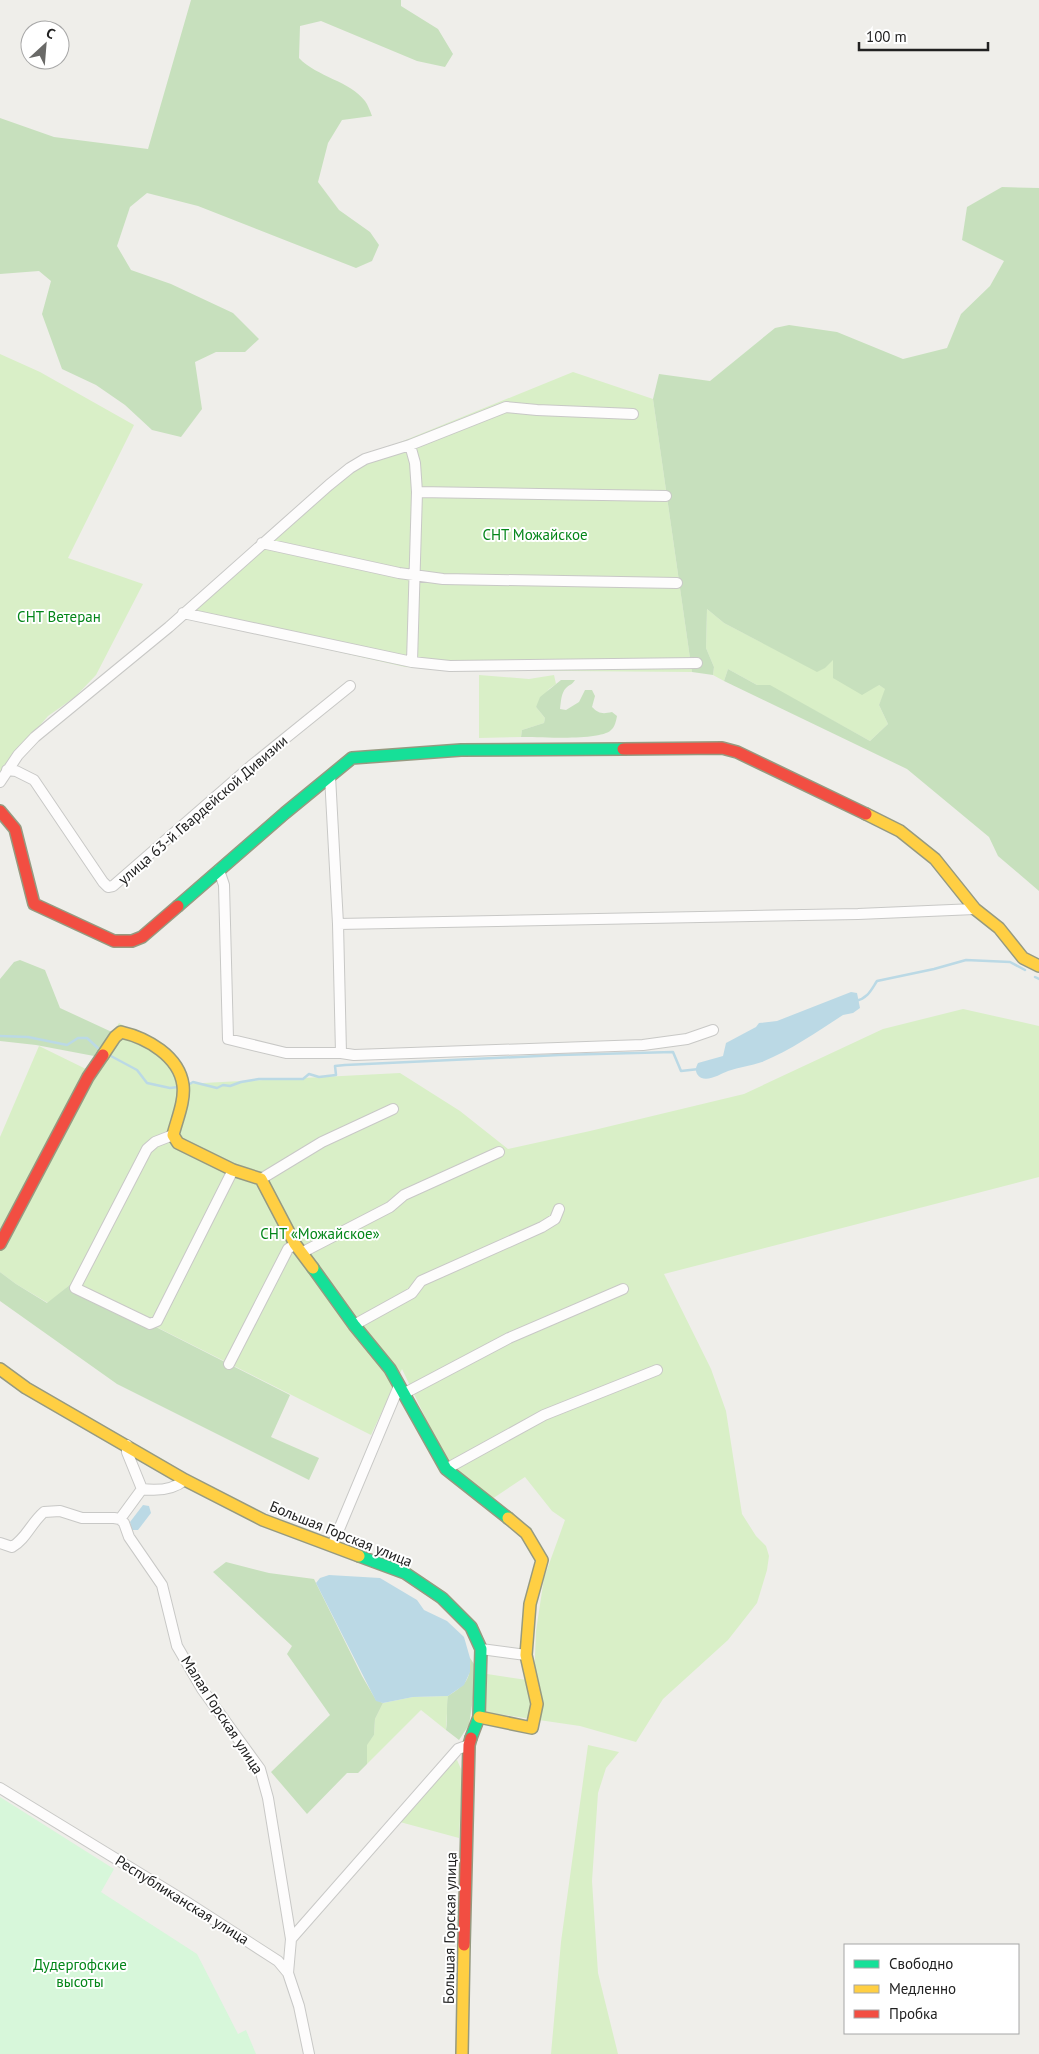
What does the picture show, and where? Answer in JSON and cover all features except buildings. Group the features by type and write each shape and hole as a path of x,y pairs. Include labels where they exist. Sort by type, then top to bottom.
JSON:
{"street":[{"path":"0,782 7,770 35,738 169,627 262,543 350,468 365,459 410,445 506,407 633,414"},
{"path":"410,445 415,463 417,492 412,662"},
{"path":"417,492 666,496"},
{"path":"262,543 414,576 443,579 676,583"},
{"path":"183,613 412,662 450,666 697,663"},
{"name":"улица 63-й Гвардейской Дивизии","path":"7,770 16,771 34,780 103,882 108,887 113,886 251,766 350,686"},
{"path":"0,810 15,829 34,904 114,941 132,941 142,936 352,758 461,750 722,748 737,752 900,832 935,859 975,909 998,928 1023,958 1039,966"},
{"path":"330,776 338,924 341,1053"},
{"path":"219,870 224,885 228,1039 286,1052 364,1054 643,1045 687,1039 713,1030"},
{"path":"338,924 848,914 975,909"},
{"path":"0,1244 88,1077 114,1037 121,1032 133,1034 164,1053 178,1068 183,1086 173,1135 178,1143 233,1170 261,1178 299,1248 354,1325 390,1369 446,1469 526,1533 542,1560 530,1604 526,1655 537,1704 532,1728 479,1717"},
{"path":"261,1178 322,1142 393,1109"},
{"path":"173,1135 156,1142 147,1149 75,1288 150,1324 157,1321 233,1170"},
{"path":"229,1364 288,1249 299,1248 390,1207 404,1195 499,1152"},
{"path":"354,1325 412,1293 420,1281 542,1227 555,1219 559,1209"},
{"path":"332,1546 401,1390 509,1338 623,1289"},
{"name":"Большая Горская улица","path":"0,1369 26,1388 127,1445 184,1480 263,1520 405,1573 442,1598 471,1627 481,1649 479,1717 469,1745 462,2054"},
{"path":"446,1469 544,1415 657,1370"},
{"path":"127,1445 127,1452 142,1489"},
{"path":"142,1489 158,1491 180,1484 184,1480"},
{"path":"0,1543 12,1547 21,1542 35,1519 44,1512 60,1511 82,1518 120,1519 142,1489"},
{"name":"Малая Горская улица","path":"120,1519 124,1523 129,1537 162,1586 177,1646 202,1689 260,1769 268,1798 291,1939 288,1973"},
{"path":"481,1649 526,1655"},
{"path":"291,1939 458,1750 469,1745"},
{"name":"Республиканская улица","path":"0,1788 266,1952 288,1973 299,2006 309,2054"}],"green space":[{"path":"191,0 401,0 401,6 438,29 453,54 445,67 417,61 321,21 300,26 299,58 315,70 359,94 372,116 342,120 328,143 318,182 339,210 370,232 379,245 372,261 356,268 198,206 147,193 130,207 117,246 131,270 171,284 233,313 259,339 245,352 216,352 195,362 202,409 181,437 152,430 125,405 96,385 62,369 42,314 51,281 39,271 0,274 0,118 54,137 148,149"},
{"path":"1002,187 1039,188 1039,891 998,856 989,837 907,769 724,681 728,669 757,685 770,685 870,741 888,724 879,705 885,689 879,685 862,695 833,678 833,660 825,668 817,672 724,623 707,609 706,648 714,667 713,675 692,672 653,399 659,374 710,381 775,328 789,325 837,332 903,359 947,348 961,314 990,286 1004,261 962,240 967,207"},
{"name":"СНТ Ветеран","path":"0,354 40,372 134,425 68,558 143,584 96,675 75,697 48,716 0,772"},
{"name":"СНТ Можайское","path":"573,372 653,399 692,672 454,670 405,667 185,617 179,611 349,463"},
{"path":"707,609 724,623 817,671 833,659 886,689 879,705 888,724 870,741 770,686 757,685 728,669 724,681 713,675 714,667 706,648"},
{"path":"479,675 529,679 554,675 556,684 549,689 536,707 545,718 544,723 522,730 521,737 479,738"},
{"path":"561,680 575,680 563,692 560,709 566,710 579,702 585,690 592,690 595,696 592,707 599,712 612,712 617,716 612,729 595,736 521,737 522,730 544,723 545,718 536,707 540,697"},
{"path":"20,960 45,970 60,1008 114,1033 100,1054 94,1056 36,1045 0,1041 0,979 14,962"},
{"name":"СНТ «Можайское»","path":"963,1009 1039,1026 1039,1177 664,1274 711,1369 726,1411 742,1514 756,1536 766,1546 769,1556 767,1570 757,1603 728,1640 663,1699 636,1742 580,1726 485,1712 487,1674 534,1681 536,1631 544,1578 565,1520 552,1511 525,1477 492,1499 447,1463 402,1369 371,1435 71,1284 48,1303 0,1272 0,1137 39,1046 88,1070 119,1023 164,1049 184,1084 400,1073 460,1111 508,1149 744,1094 883,1029"},
{"path":"0,1272 47,1303 71,1284 290,1395 271,1437 319,1458 309,1480 117,1384 0,1301"},
{"path":"226,1562 269,1573 314,1579 362,1676 376,1700 383,1703 375,1719 374,1735 367,1745 367,1764 358,1773 347,1773 307,1814 271,1772 330,1715 287,1654 292,1646 213,1572"},
{"path":"470,1658 476,1667 474,1692 469,1725 459,1740 446,1730 447,1700 448,1696 466,1681 470,1672"},
{"path":"448,1696 446,1730 421,1710 367,1764 367,1744 374,1735 375,1719 383,1703 413,1697"},
{"path":"588,1745 619,1752 606,1768 598,1793 592,1881 598,1973 618,2054 551,2054 561,1942"},
{"path":"457,1760 462,1778 459,1838 400,1822 453,1761"},
{"name":"Дудергофские высоты","path":"0,1797 114,1869 101,1892 197,1954 238,2034 246,2030 256,2054 0,2054"}],"water":[{"path":"851,992 857,993 860,1008 853,1013 843,1015 783,1052 762,1062 732,1070 712,1078 704,1079 697,1074 696,1068 698,1063 723,1056 726,1043 756,1027 759,1023 777,1021"},
{"path":"143,1505 149,1506 151,1513 138,1530 132,1530 130,1522"},
{"path":"329,1575 380,1578 417,1600 424,1610 447,1621 464,1637 470,1658 470,1672 464,1685 448,1696 413,1697 383,1703 376,1701 316,1583 320,1578"}],"waterway":[{"path":"856,1001 866,996 877,981 966,960 1010,962 1025,970"},
{"path":"1035,977 1039,979"},
{"path":"0,1036 28,1037 67,1045 78,1038 87,1038 100,1050"},
{"path":"188,1085 193,1082 217,1088 223,1085 230,1086 259,1079 303,1079 309,1074 319,1077 336,1075 335,1066 345,1065 559,1055 673,1052 681,1071 699,1069"},
{"path":"109,1055 137,1070 147,1083 170,1088 178,1087"}],"traffic: fast":[{"path":"178,906 285,813 352,758 461,750 623,749"},
{"path":"313,1268 354,1325 390,1369 446,1469 508,1518"},
{"path":"359,1556 405,1573 442,1598 471,1627 481,1649 479,1717 471,1738"}],"traffic: slow":[{"path":"866,814 900,831 935,859 975,909 999,928 1023,958 1039,966"},
{"path":"103,1055 115,1037 121,1032 151,1044 168,1057 175,1065 183,1085 182,1104 173,1135 178,1143 233,1170 261,1179 295,1244 313,1268"},
{"path":"0,1369 26,1388 185,1480 263,1520 359,1556"},
{"path":"479,1717 532,1728 537,1704 526,1655 530,1604 542,1560 526,1533 508,1518"},
{"path":"462,2054 464,1945"}],"traffic: jam":[{"path":"623,749 722,748 737,752 866,814"},
{"path":"0,811 15,829 34,904 114,941 132,941 142,937 178,906"},
{"path":"0,1244 88,1077 103,1055"},
{"path":"464,1945 469,1745 471,1738"}]}
